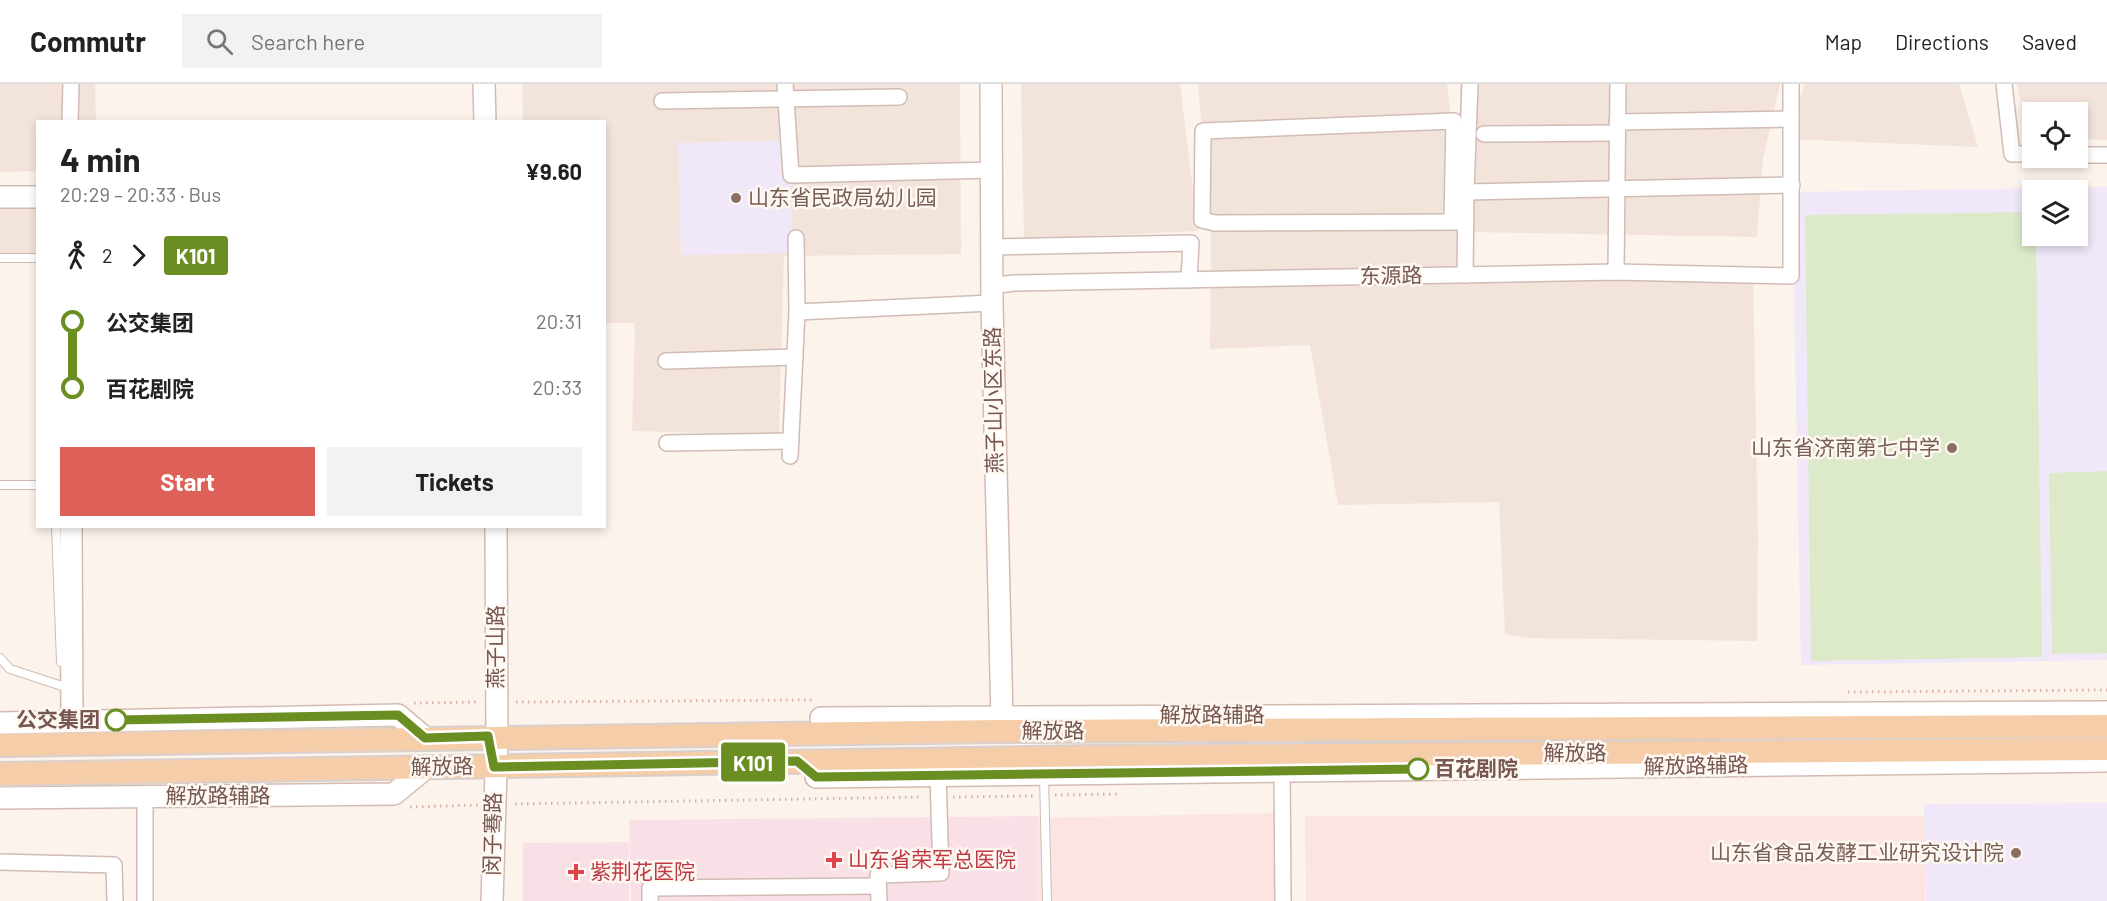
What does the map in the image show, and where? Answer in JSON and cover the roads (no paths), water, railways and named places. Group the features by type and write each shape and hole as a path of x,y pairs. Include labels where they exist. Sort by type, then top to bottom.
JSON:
{"main road":[{"path":"798,733 821,718"},
{"name":"解放路","path":"0,745 798,733 2107,726"},
{"name":"解放路","path":"0,774 797,761 2107,749"},
{"path":"797,761 816,777"}],"street":[{"path":"70,120 71,84"},
{"path":"484,84 484,120"},
{"path":"492,84 493,120"},
{"path":"785,84 791,175 991,170"},
{"name":"燕子山小区东路","path":"991,84 991,247 1002,717"},
{"path":"1459,222 1466,192 1470,84"},
{"path":"1616,272 1618,84"},
{"path":"1466,192 1792,186 1791,84"},
{"path":"2004,84 2012,154 2022,154"},
{"path":"662,101 786,101 899,97"},
{"path":"1484,134 1791,119"},
{"path":"1459,222 1215,224 1202,220 1203,131 1454,121 1459,222 1465,275"},
{"path":"2088,155 2107,155"},
{"name":"东源路","path":"797,312 992,295 1014,283 1616,272 1791,276 1792,186"},
{"path":"0,197 36,197"},
{"path":"667,443 791,449 797,312 796,238"},
{"path":"991,247 1191,243 1190,280"},
{"path":"666,362 795,357"},
{"path":"71,528 68,687 72,722"},
{"name":"燕子山路","path":"486,528 494,767"},
{"name":"燕子山路","path":"492,737 496,528"},
{"name":"解放路辅路","path":"821,718 2107,712"},
{"path":"0,723 398,715 425,738"},
{"name":"解放路辅路","path":"816,777 2107,761"},
{"name":"解放路辅路","path":"0,798 394,794 427,767"},
{"name":"闵子骞路","path":"492,901 494,767"},
{"path":"1282,770 1283,901"},
{"path":"650,901 650,888 879,894 878,875 941,873 938,775"},
{"path":"145,797 145,901"},
{"path":"1,862 114,865 115,901"}],"lane":[{"path":"0,258 36,258"},
{"path":"0,485 36,485"},
{"path":"0,658 10,669 68,687 56,528"},
{"path":"1044,774 1047,901"}],"place":[{"name":"山东省民政局幼儿园","path":"736,198"},
{"name":"山东省济南第七中学","path":"1952,448"},
{"name":"公交集团","path":"116,720"},
{"name":"百花剧院","path":"1418,769"},
{"name":"山东省食品发酵工业研究设计院","path":"2016,853"},
{"name":"山东省荣军总医院","path":"834,860"},
{"name":"紫荆花医院","path":"576,872"}]}
